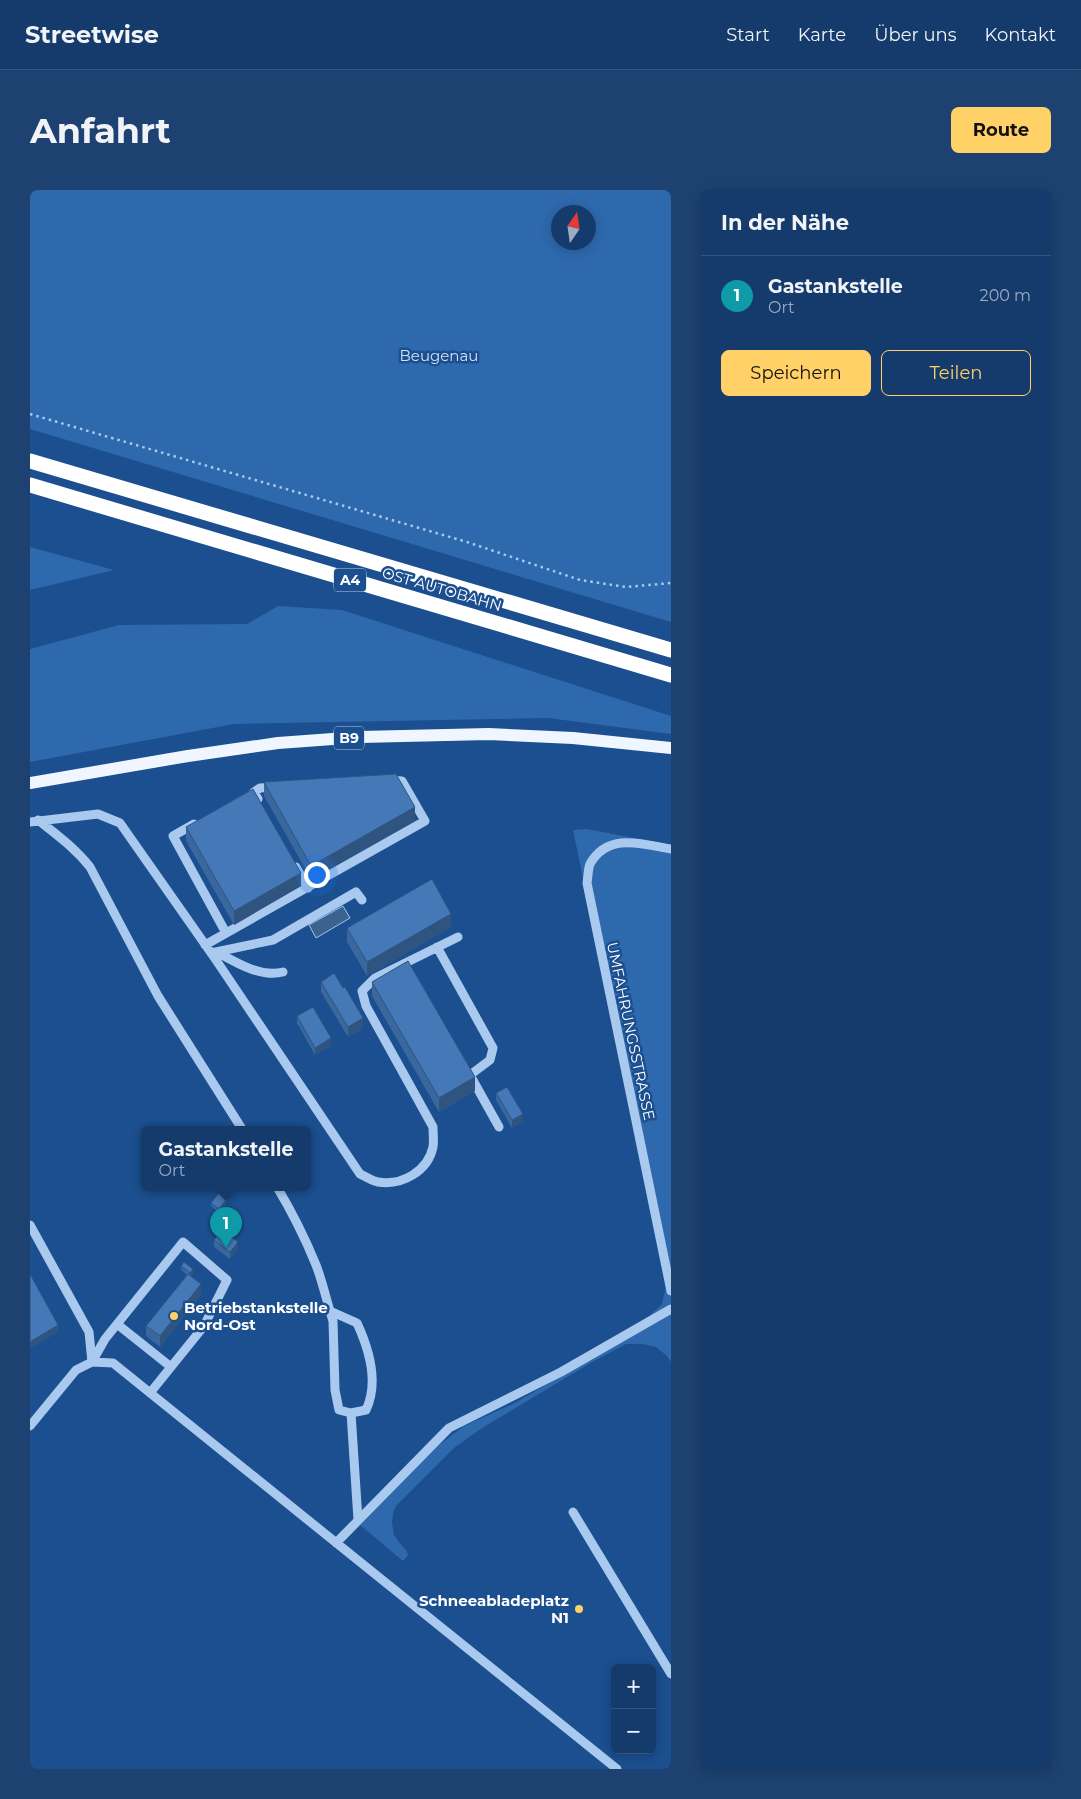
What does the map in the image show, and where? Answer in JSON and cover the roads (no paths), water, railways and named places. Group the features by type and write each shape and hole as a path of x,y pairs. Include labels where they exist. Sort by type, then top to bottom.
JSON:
{"highway":[{"name":"OST AUTOBAHN","path":"30,460 671,650"},
{"name":"OST AUTOBAHN","path":"30,486 671,675"}],"main road":[{"name":"B9","path":"30,783 197,754 278,744 360,737 517,735 573,738 671,748"}],"lane":[{"path":"211,950 226,933 425,821 402,781 376,781"},
{"path":"263,808 250,794 260,788 289,787"},
{"path":"34,821 98,814 120,823 211,950 360,1174 378,1182 398,1182 418,1173 429,1159 434,1146 432,1127 366,1006 362,991 375,978 458,937"},
{"path":"205,818 173,836 226,933"},
{"path":"34,821 64,839 90,867 158,996 240,1126"},
{"name":"UMFAHRUNGSSTRASSE","path":"671,849 618,842 602,849 589,865 587,883 671,1291"},
{"path":"290,856 308,888"},
{"path":"211,950 272,940 356,892 362,900"},
{"path":"437,947 493,1048 490,1060 467,1071 499,1127"},
{"path":"211,950 267,974 283,972"},
{"path":"279,1191 316,1266 333,1321 335,1390 339,1410 351,1412 366,1410 372,1397 372,1379 367,1345 357,1323 330,1311"},
{"path":"30,1225 89,1332 92,1362"},
{"path":"92,1362 104,1339 183,1242 227,1280 204,1326 150,1393"},
{"path":"336,1543 449,1428 561,1372 671,1310"},
{"path":"117,1324 171,1367"},
{"path":"30,1426 76,1370 92,1362 113,1363 617,1769"},
{"path":"351,1412 358,1520"},
{"path":"573,1512 671,1674"}],"place":[{"name":"Gastankstelle","path":"226,1248"},
{"name":"Betriebstankstelle Nord-Ost","path":"174,1316"},
{"name":"Schneeabladeplatz N1","path":"579,1609"}],"park label":[{"name":"Beugenau","path":"439,355"}]}
